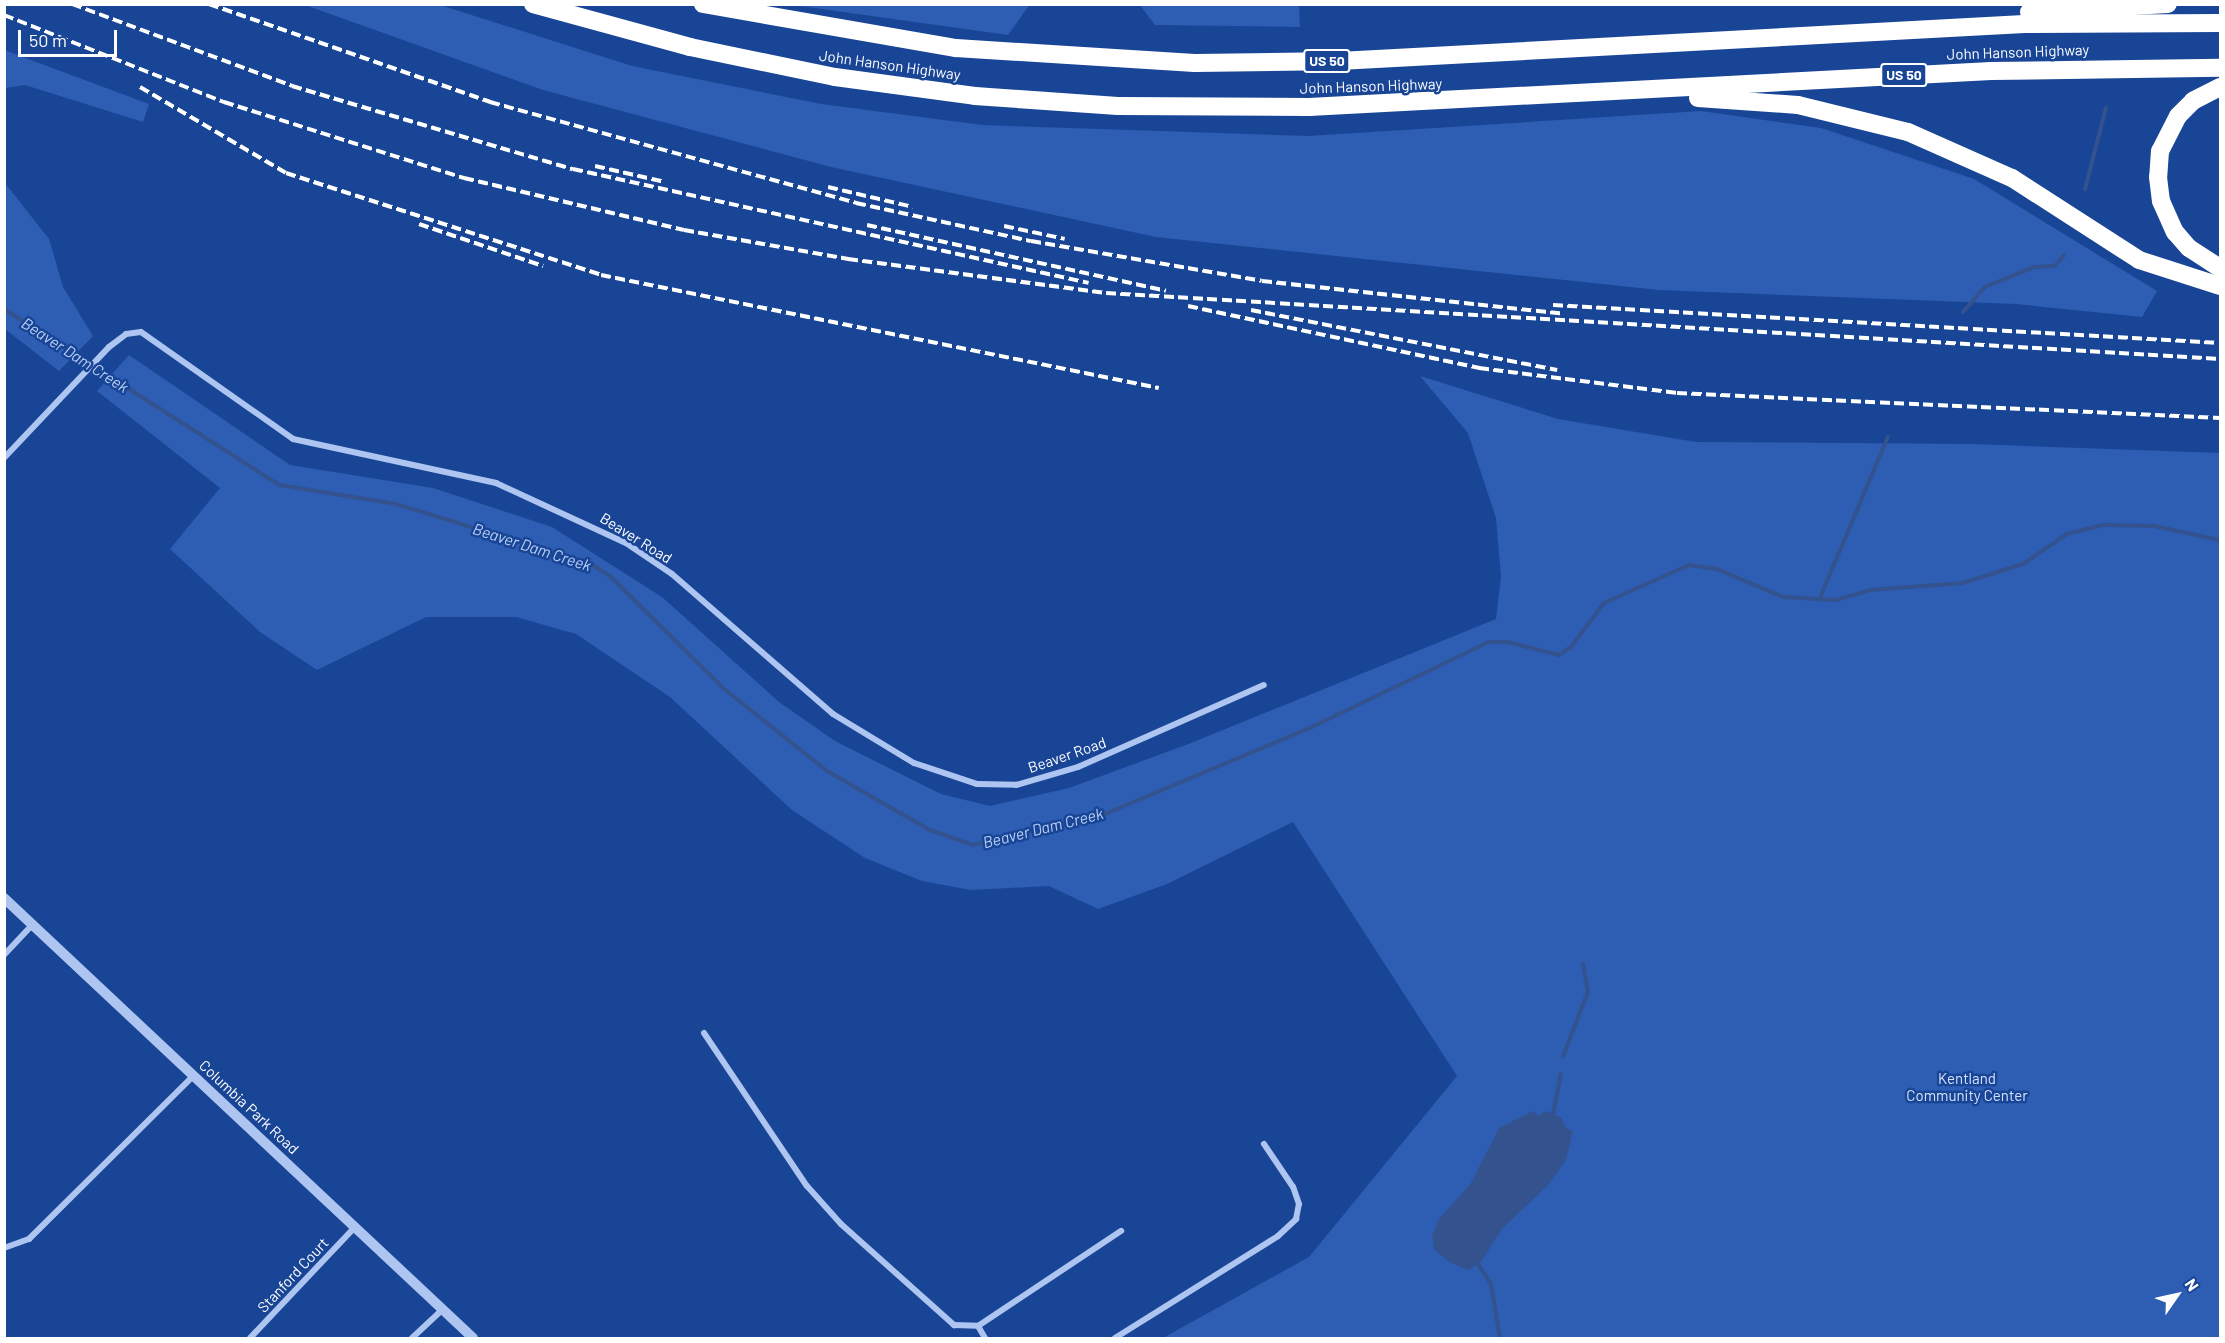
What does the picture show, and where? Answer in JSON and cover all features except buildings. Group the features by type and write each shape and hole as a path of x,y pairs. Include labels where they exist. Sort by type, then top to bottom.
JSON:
{"highway":[{"name":"John Hanson Highway","path":"533,4 642,35 797,69 1015,99 1259,108 1588,93 1991,70 2220,68"},
{"name":"John Hanson Highway","path":"704,4 956,48 1195,63 1339,61 1954,27 2220,23"},
{"path":"1954,27 2020,12 2168,4"},
{"path":"2220,87 2193,101 2178,116 2160,151 2158,177 2161,201 2175,232 2189,248 2220,268"},
{"path":"1588,93 1764,100 1880,123 1963,153 2012,178 2139,260 2220,286"}],"street":[{"name":"Beaver Road","path":"4,458 109,347 126,334 141,332 293,440 336,452 443,468 496,483 580,518 672,574 833,714 878,744 950,778 1016,785 1042,779 1264,685"},
{"name":"Columbia Park Road","path":"4,898 473,1338"},
{"path":"4,955 33,924"},
{"path":"704,1033 807,1186 841,1224 940,1316 954,1325 978,1326 1121,1231"},
{"path":"4,1248 29,1239 194,1076"},
{"path":"1115,1338 1278,1236 1296,1219 1299,1204 1293,1187 1263,1144"},
{"name":"Stanford Court","path":"250,1338 355,1227"},
{"path":"411,1338 442,1310"},
{"path":"978,1326 985,1338"}],"green space":[{"path":"794,4 1030,4 1008,35 793,5"},
{"path":"305,5 440,5 632,66 821,104 982,125 1308,136 1701,111 1821,128 1974,179 2157,291 2142,317 2016,304 1659,290 1156,237 831,167 543,90"},
{"path":"1140,5 1299,5 1300,27 1155,25"},
{"path":"4,50 149,104 143,122 25,85 5,88"},
{"path":"5,183 49,239 63,287 93,336 59,371 5,329"},
{"name":"Kentland Community Center","path":"129,355 290,465 433,488 552,527 662,597 779,702 835,741 941,794 990,806 1069,788 1191,743 1496,619 1501,577 1496,518 1468,433 1420,376 1558,419 1696,442 1972,444 2220,453 2220,1338 1163,1338 1309,1257 1457,1076 1293,822 1167,884 1098,909 1049,886 971,890 922,881 865,858 792,810 670,697 576,634 516,617 426,617 317,670 260,632 170,549 220,488 97,391"}],"shaded area":[{"path":"1533,1111 1539,1116 1545,1111 1562,1118 1565,1127 1573,1131 1566,1160 1549,1184 1502,1229 1481,1262 1468,1270 1449,1262 1434,1249 1432,1236 1439,1219 1471,1183 1499,1128"}],"waterway":[{"path":"2085,189 2106,108"},
{"path":"1963,312 1985,287 2034,267 2055,266 2064,255"},
{"name":"Beaver Dam Creek","path":"4,309 279,485 396,504 589,563 610,576 723,688 827,771 930,830 973,845 1098,817 1312,727 1489,642 1508,642 1559,655 1571,647 1604,603 1689,565 1717,569 1783,597 1836,600 1871,590 1963,583 2023,564 2067,534 2103,525 2154,526 2220,540"},
{"path":"1819,600 1888,437"},
{"path":"1563,1056 1588,992 1583,963"},
{"path":"1553,1114 1561,1074"},
{"path":"1478,1264 1491,1284 1500,1338"}],"railway":[{"path":"72,4 292,86 573,169 1089,283"},
{"path":"209,4 490,102 856,203 1031,241 1262,281 1564,314"},
{"path":"4,15 224,102 464,178 684,230 848,259 1106,293 2220,359"},
{"path":"140,87 286,173 601,275 1159,388"},
{"path":"595,166 665,182"},
{"path":"828,187 913,207"},
{"path":"419,224 543,266"},
{"path":"867,225 1166,291"},
{"path":"1004,226 1065,239"},
{"path":"1553,305 2220,343"},
{"path":"1188,306 1479,368 1677,393 2220,418"},
{"path":"1251,310 1557,370"}]}
